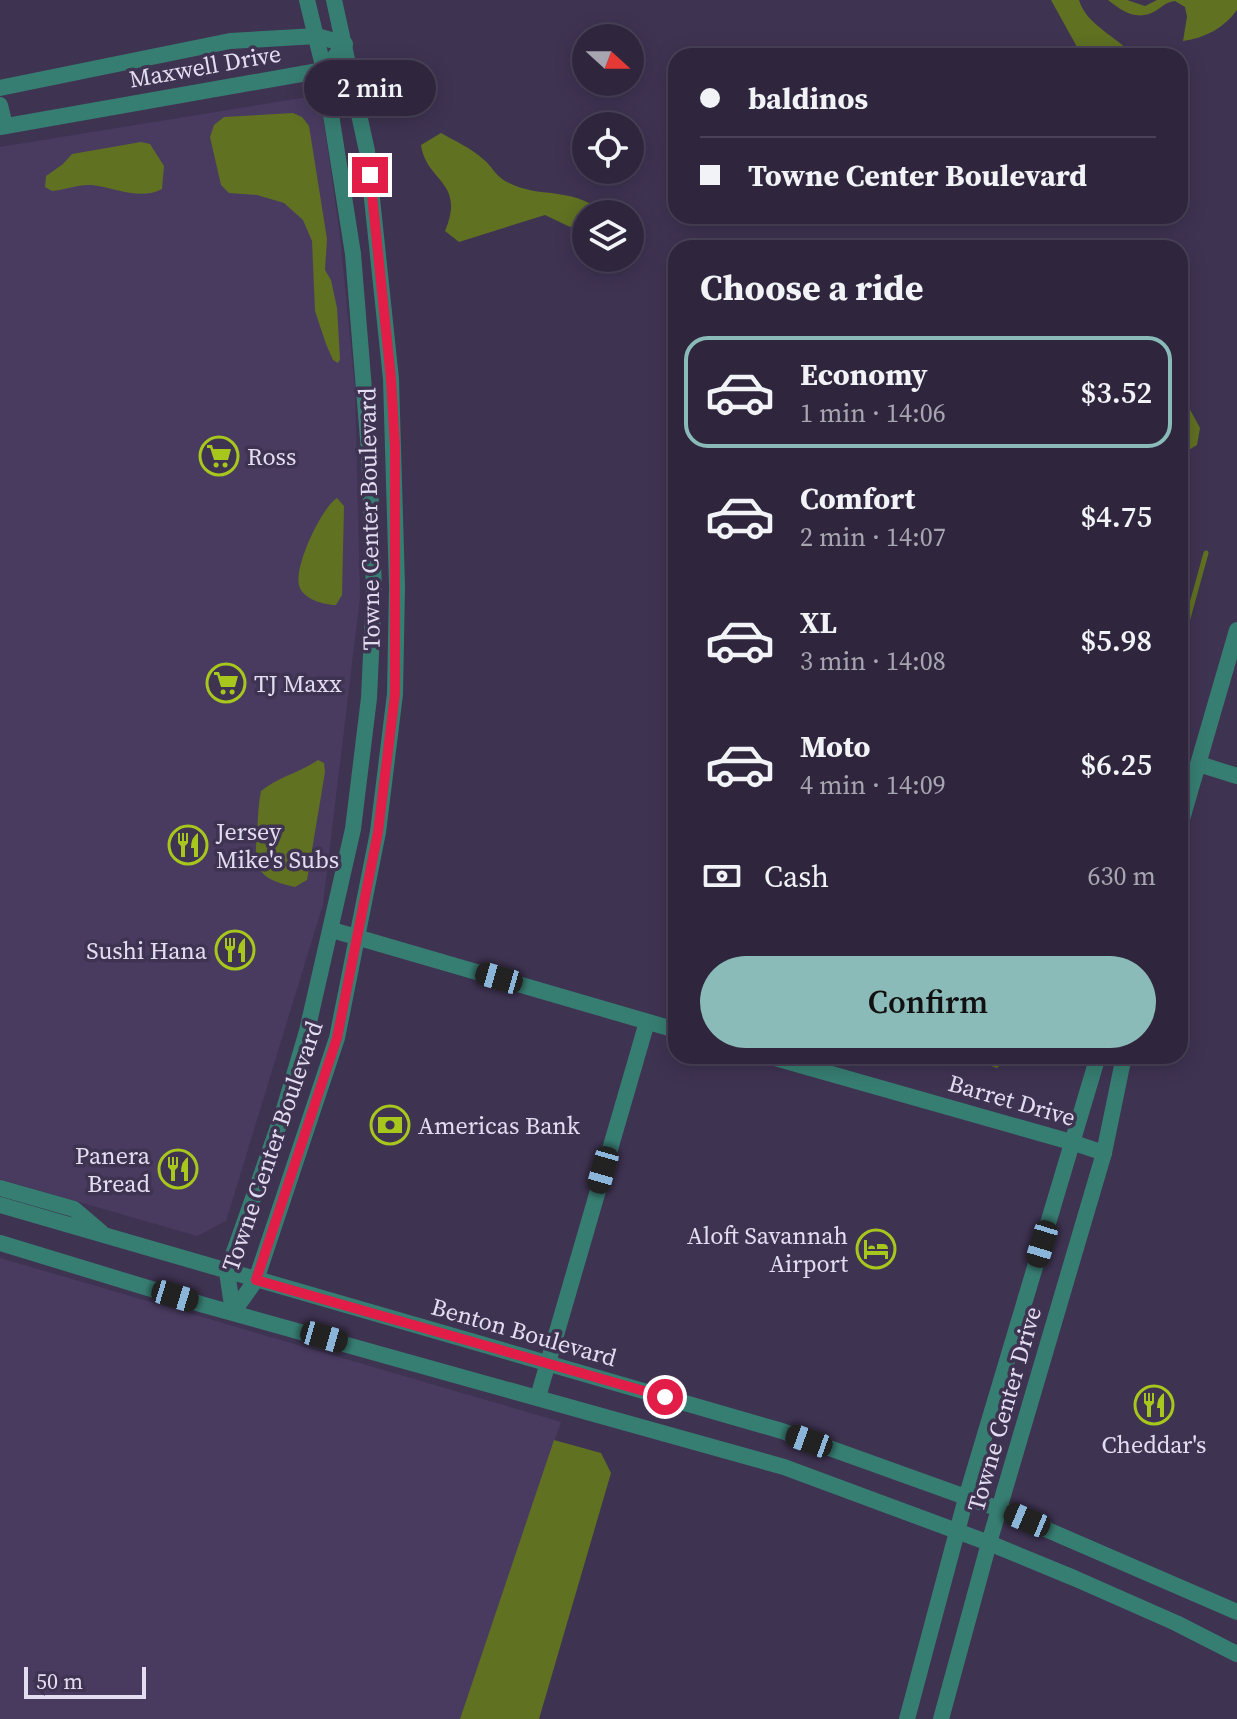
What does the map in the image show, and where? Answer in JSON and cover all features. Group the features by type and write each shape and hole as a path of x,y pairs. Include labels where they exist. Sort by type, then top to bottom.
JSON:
{"street":[{"name":"Towne Center Boulevard","path":"233,1312 227,1272 282,1116 332,930 353,829 369,698 374,590 369,451 353,254 324,70 307,0"},
{"name":"Towne Center Boulevard","path":"233,1312 256,1280 337,1038 378,832 395,694 397,571 391,379 367,151 334,0"},
{"name":"Maxwell Drive","path":"0,88 230,41 317,36 345,44"},
{"path":"324,70 345,44"},
{"name":"Maxwell Drive","path":"2,126 324,70"},
{"path":"0,105 2,126"},
{"path":"1188,800 1237,630"},
{"path":"1199,764 1237,776"},
{"path":"332,930 668,1028"},
{"path":"538,1397 647,1022"},
{"name":"Barret Drive","path":"796,1064 1104,1153"},
{"name":"Towne Center Drive","path":"907,1719 966,1498 1095,1064"},
{"name":"Towne Center Drive","path":"941,1719 989,1543 1104,1153 1122,1064"},
{"path":"282,1116 309,1126"},
{"path":"257,1185 285,1194"},
{"name":"Benton Boulevard","path":"0,1188 74,1209 105,1236"},
{"name":"Benton Boulevard","path":"0,1205 782,1431 999,1509 1237,1612"},
{"path":"0,1243 784,1467 989,1543 1176,1623 1237,1654"}],"shaded area":[{"path":"1051,0 1079,0 1088,17 1126,48 1078,48"},
{"path":"1108,0 1127,0 1145,6 1157,0 1237,0 1237,10 1213,31 1183,41 1187,17 1185,7 1175,1 1150,14 1137,15 1125,12"},
{"path":"320,95 340,236 355,388 360,597 323,904 226,1221 197,1236 0,1179 0,147"},
{"path":"293,113 302,117 309,126 327,239 325,270 331,280 337,308 338,363 333,360 315,311 312,241 303,220 284,203 257,195 229,193 221,185 210,137 214,125 224,117"},
{"path":"441,133 478,155 505,181 517,187 582,200 572,200 572,226 545,215 459,242 445,231 451,202 443,183 424,157 421,145"},
{"path":"141,142 150,144 164,166 162,189 145,194 91,185 52,191 45,187 46,176 72,154"},
{"path":"1188,406 1200,428 1197,445 1188,450"},
{"path":"337,498 344,506 342,595 336,605 304,594 299,577 305,552 317,525"},
{"path":"318,760 324,763 325,772 307,880 295,887 267,877 258,865 256,847 261,791"},
{"path":"0,1258 561,1422 460,1719 0,1719"},
{"path":"554,1440 601,1453 611,1473 539,1719 460,1719"}],"waterway":[{"path":"1188,618 1206,553"}],"place":[{"name":"Ross","path":"219,456"},
{"name":"TJ Maxx","path":"226,683"},
{"name":"Jersey Mike's Subs","path":"188,845"},
{"name":"Sushi Hana","path":"235,950"},
{"name":"Americas Bank","path":"390,1125"},
{"name":"Panera Bread","path":"178,1169"},
{"name":"Aloft Savannah Airport","path":"876,1249"},
{"name":"Cheddar's","path":"1154,1405"}],"route":[{"path":"370,175 395,447 395,694 378,832 337,1038 256,1280 665,1397"}]}
